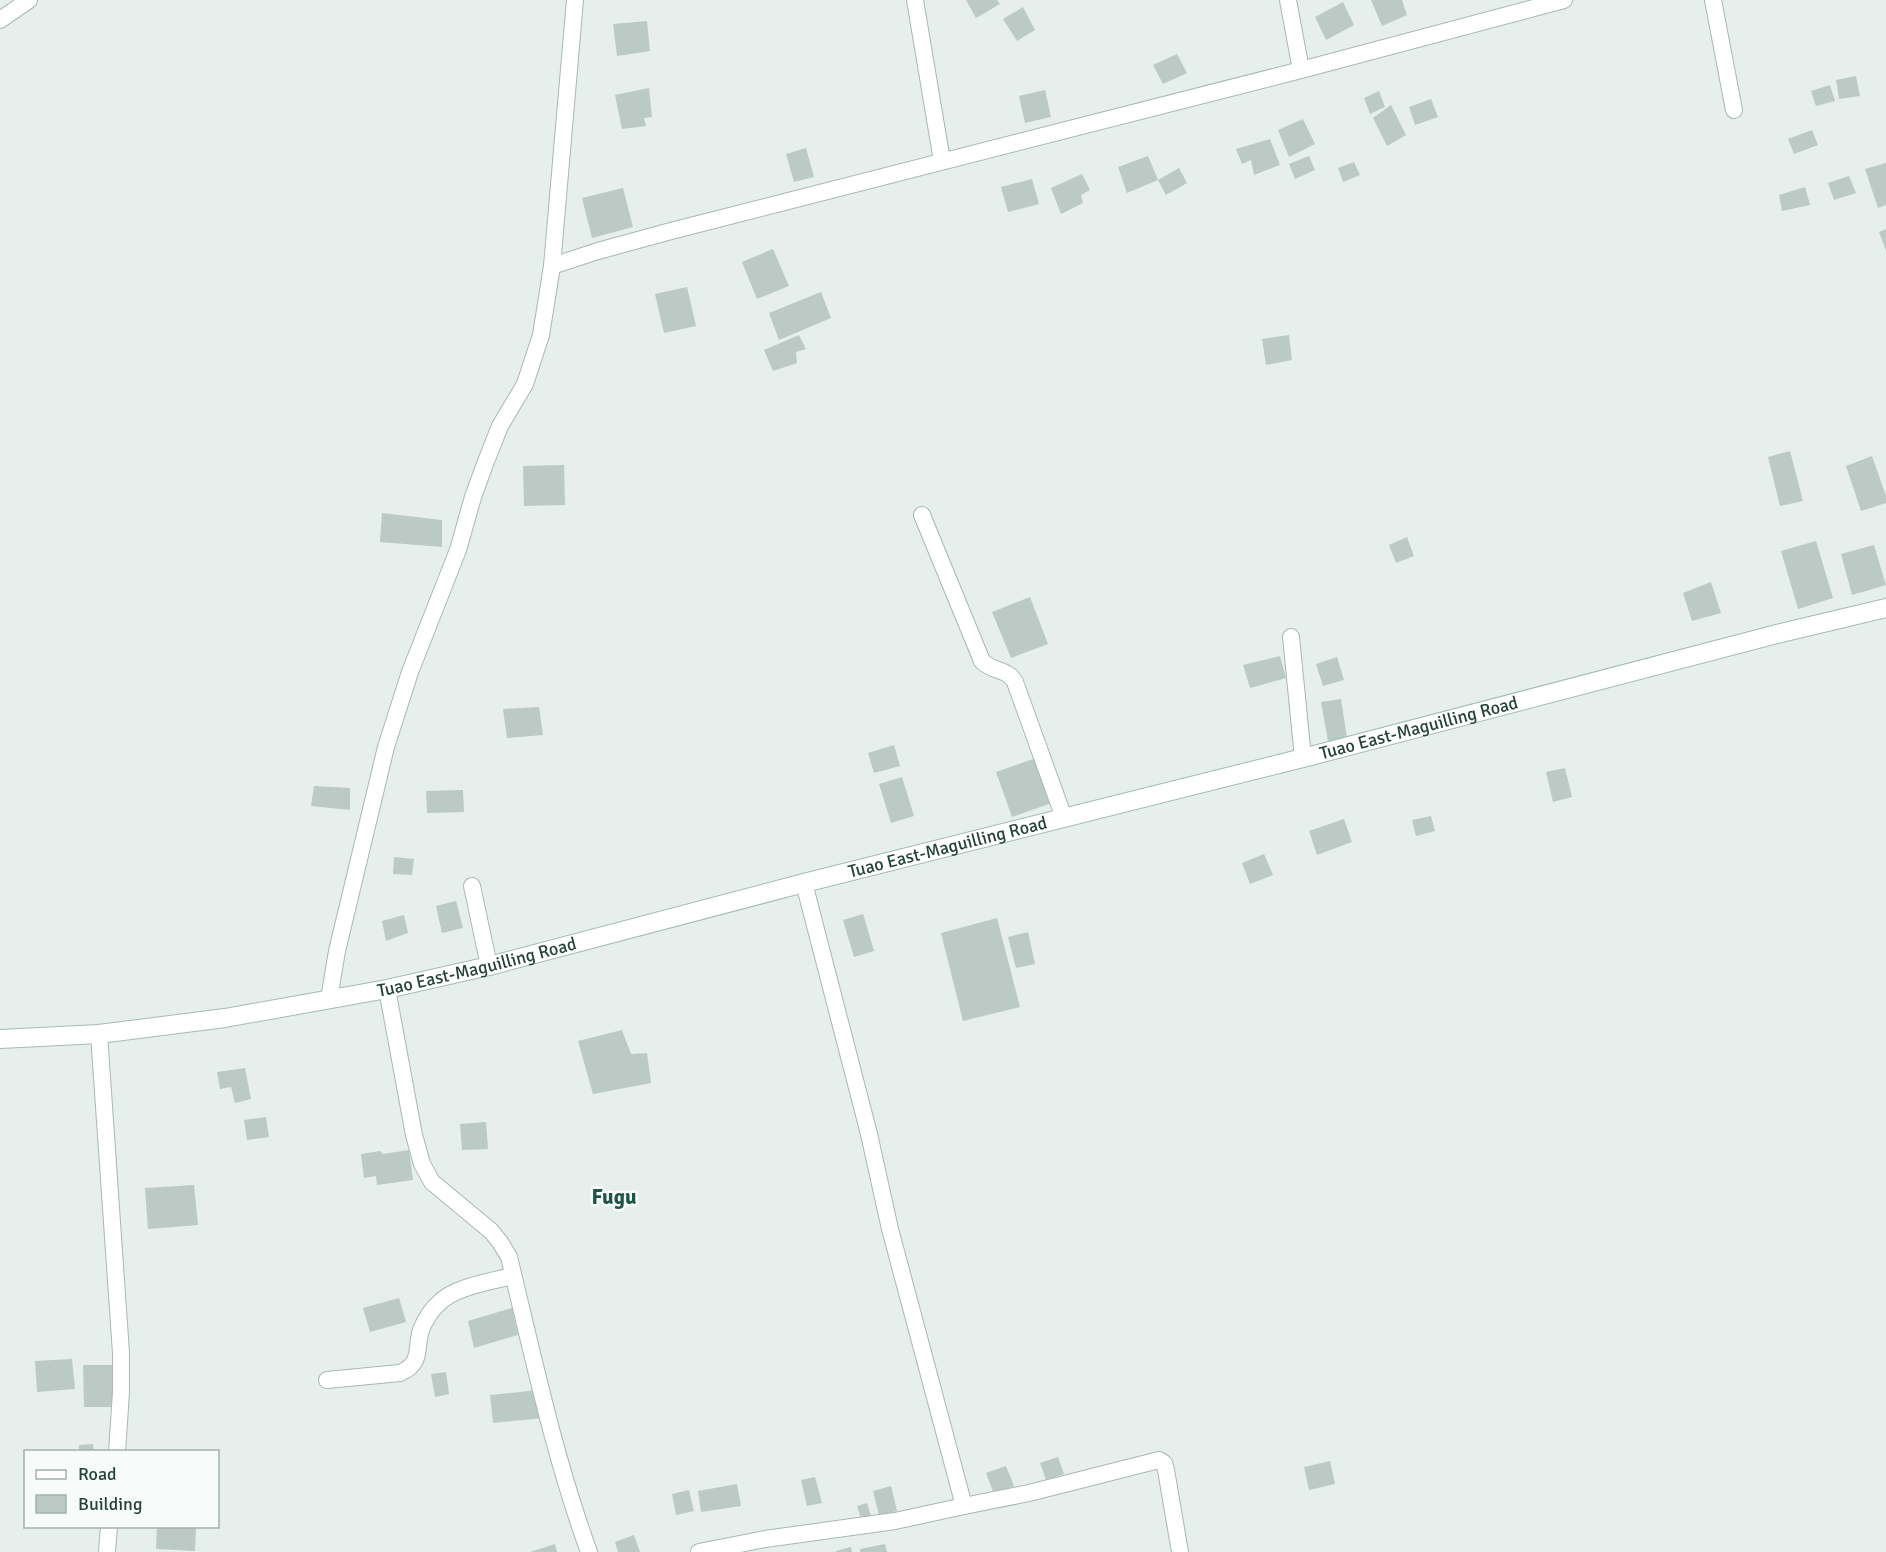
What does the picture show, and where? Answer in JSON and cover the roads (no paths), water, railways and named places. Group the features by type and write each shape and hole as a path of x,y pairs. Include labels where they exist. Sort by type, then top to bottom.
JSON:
{"main road":[{"name":"Tuao East-Maguilling Road","path":"0,1039 99,1034 225,1018 387,989 489,966 804,883 1886,608"}],"street":[{"path":"0,20 29,0"},
{"path":"328,999 337,951 386,747 410,672 458,550 485,464 500,426 525,384 541,335 552,266 575,0"},
{"path":"915,0 942,161"},
{"path":"1288,0 1301,70"},
{"path":"552,266 671,231 1301,70 1564,0"},
{"path":"1713,0 1734,110"},
{"path":"922,515 982,661 990,669 1006,672 1015,682 1064,818"},
{"path":"1291,637 1303,758"},
{"path":"804,883 869,1134 890,1229 964,1506"},
{"path":"472,886 489,966"},
{"path":"387,989 414,1135 422,1164 432,1182 491,1231 501,1242 508,1257 542,1395 573,1507 589,1552"},
{"path":"99,1034 121,1353 117,1450"},
{"path":"327,1380 400,1372 408,1369 418,1354 424,1324 440,1301 461,1290 513,1276"},
{"path":"699,1552 765,1539 895,1521 1029,1493 1159,1460 1164,1463 1166,1470 1180,1552"},
{"path":"107,1552 109,1528"}],"district":[{"name":"Fugu","path":"614,1197"}]}
